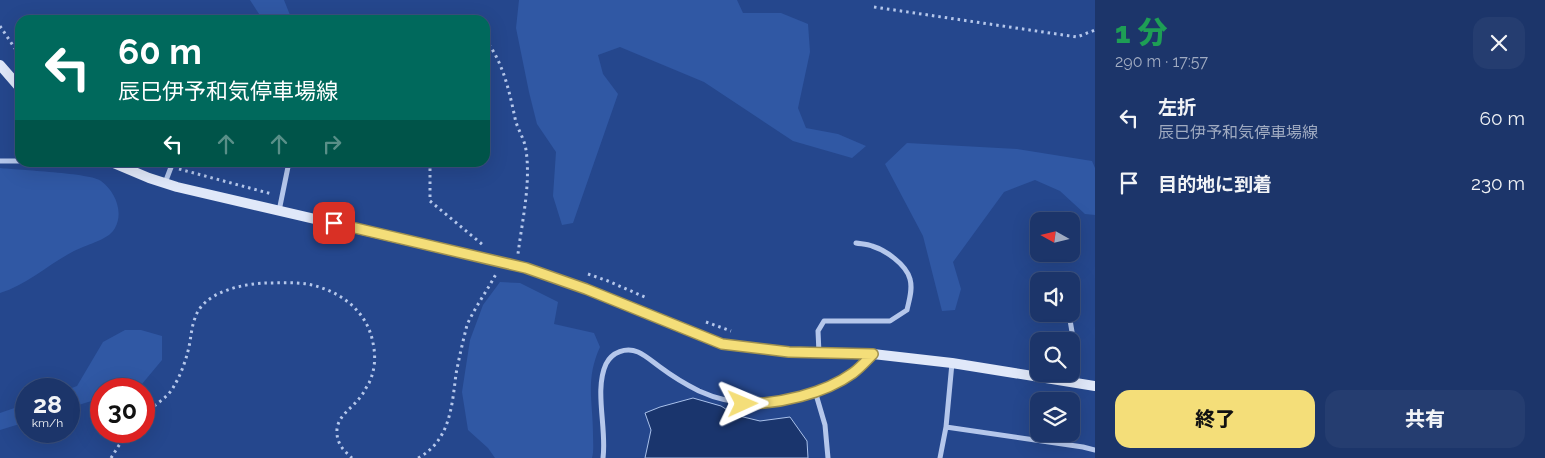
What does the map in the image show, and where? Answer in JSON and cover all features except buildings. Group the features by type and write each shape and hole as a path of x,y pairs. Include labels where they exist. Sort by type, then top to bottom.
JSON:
{"main road":[{"path":"0,65 15,82"},
{"path":"122,167 165,183 517,266 586,289 722,344 789,352 873,354 952,363 1095,386"}],"street":[{"path":"0,160 15,161"},
{"path":"165,183 171,167"},
{"path":"279,211 287,167"},
{"path":"819,353 818,331 824,321 890,321 906,310 911,292 910,278 903,267 888,254 872,246 856,243"},
{"path":"1070,322 1078,367 1076,383"},
{"path":"603,458 603,373 607,362 614,354 625,350 638,352 676,379 700,391 743,404 766,404 801,397 854,373 873,354"},
{"path":"940,458 946,427 952,363"},
{"path":"815,391 825,425 828,458"},
{"path":"946,427 1095,450"}],"path":[{"path":"874,7 1077,37 1095,30"},
{"path":"0,26 15,48"},
{"path":"490,45 500,63 511,98 515,121 524,138 526,152 526,187 517,266"},
{"path":"179,167 282,196"},
{"path":"430,167 430,201 484,246 481,257"},
{"path":"472,242 488,245"},
{"path":"510,250 525,254"},
{"path":"418,458 424,455 438,441 448,426 467,325 473,310 488,290 502,262"},
{"path":"582,272 650,299"},
{"path":"155,406 167,397 174,388 188,352 195,316 203,304 217,295 238,286 282,283 321,287 339,296 357,309 367,322 371,332 375,356 374,368 361,396 340,419 337,430 341,448 352,458"},
{"path":"700,320 733,332"},
{"path":"111,458 120,443"}],"shaded area":[{"path":"250,0 284,0 290,15 260,15"},
{"path":"519,0 737,0 743,13 781,13 808,24 810,52 798,108 806,128 838,134 866,146 852,158 793,141 704,82 620,47 598,55 603,74 618,94 573,223 562,225 553,196 556,152 537,124 516,28"},
{"path":"907,143 1017,149 1092,161 1095,168 1095,215 1085,214 1060,191 1035,180 1004,192 953,262 961,289 955,310 942,311 923,236 885,164"},
{"path":"0,168 70,174 95,178 101,181 110,190 117,202 119,215 113,232 62,258 22,284 0,293"},
{"path":"500,282 520,283 558,302 554,324 594,333 600,347 595,359 591,380 592,458 495,458 488,448 468,430 462,392 470,340 483,305"},
{"path":"125,330 141,330 162,336 162,360 147,378 90,378 90,401 80,405 80,381 103,342"},
{"path":"693,398 721,406 735,415 760,421 790,417 807,441 808,458 645,458 651,430 645,413"},
{"path":"15,408 15,425 0,430 0,413"}],"route":[{"path":"334,223 526,268 586,289 722,344 789,352 873,354 854,373 838,382 801,397 766,404 743,404"}]}
